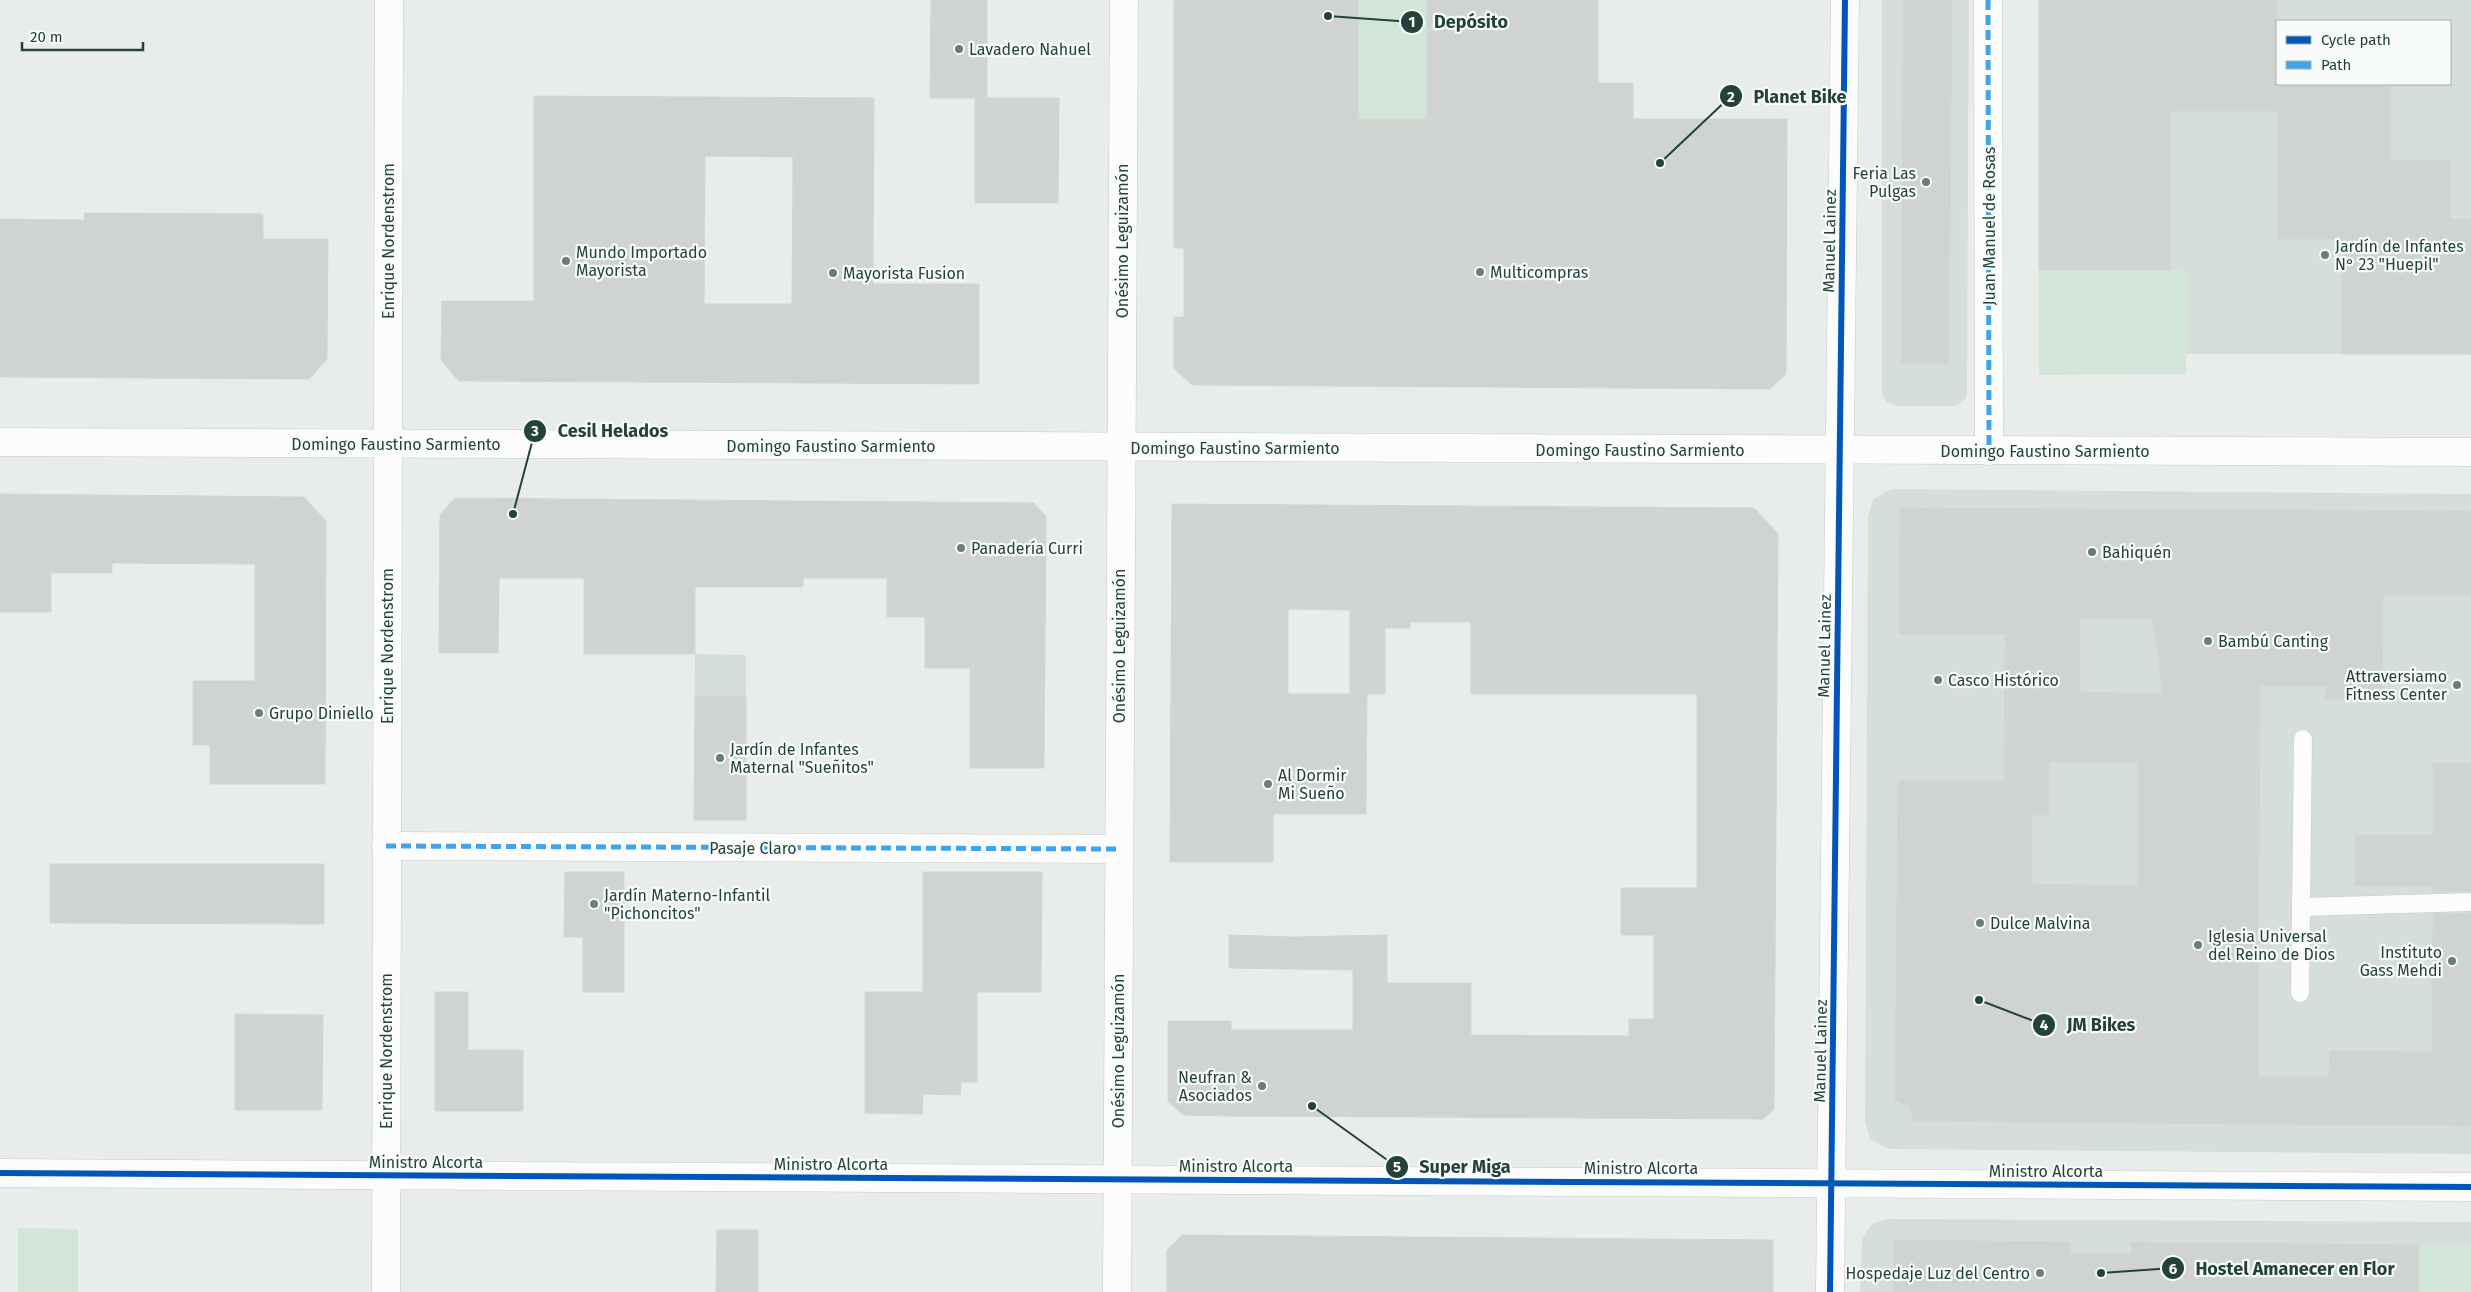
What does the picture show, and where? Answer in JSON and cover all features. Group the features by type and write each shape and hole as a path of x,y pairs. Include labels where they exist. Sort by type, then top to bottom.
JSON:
{"street":[{"name":"Enrique Nordenstrom","path":"386,1292 388,0"},
{"name":"Onésimo Leguizamón","path":"1117,1292 1120,447 1124,0"},
{"name":"Manuel Lainez","path":"1830,1292 1846,0"},
{"name":"Juan Manuel de Rosas","path":"1988,0 1989,451"},
{"name":"Domingo Faustino Sarmiento","path":"0,442 2471,452"},
{"name":"Pasaje Claro","path":"386,846 1119,849"},
{"name":"Ministro Alcorta","path":"0,1173 2471,1187"}],"lane":[{"path":"2300,993 2303,739"},
{"path":"2302,906 2471,902"}],"shaded area":[{"path":"1882,0 1969,0 1967,390 1966,398 1955,406 1896,406 1887,402 1882,395"},
{"path":"2039,0 2471,0 2471,355 2465,355 2464,335 2434,354 2186,354 2186,270 2039,270"},
{"path":"1895,489 2471,494 2471,1154 1894,1149 1885,1148 1870,1139 1865,1121 1868,517 1873,499"},
{"name":"Jardín de Infantes Maternal \"Sueñitos\"","path":"695,654 746,655 746,820 694,820"},
{"path":"1888,1219 2471,1222 2471,1292 1860,1292 1862,1238 1872,1224"}],"green space":[{"path":"1358,0 1427,0 1427,119 1358,119"},
{"path":"2039,270 2186,270 2186,374 2039,375"},
{"path":"18,1228 78,1229 78,1292 18,1292"},
{"path":"2419,1245 2471,1246 2471,1292 2419,1292"}],"building":[{"name":"Lavadero Nahuel","path":"931,0 987,0 987,98 930,98"},
{"path":"1174,0 1358,0 1358,119 1427,119 1427,0 1598,0 1598,83 1633,83 1633,119 1787,119 1786,374 1770,389 1192,385 1174,368 1174,317 1184,317 1184,248 1174,248"},
{"name":"Feria Las Pulgas","path":"1903,0 1952,0 1949,363 1901,363"},
{"path":"2039,0 2277,0 2277,111 2170,111 2170,270 2039,270"},
{"path":"2277,85 2391,85 2391,160 2450,160 2450,219 2471,219 2471,354 2342,354 2342,239 2277,239"},
{"path":"534,96 874,98 873,284 979,284 979,384 459,381 441,360 442,301 534,301","holes":["705,156 793,157 792,304 704,304"]},
{"path":"975,98 1059,98 1058,203 975,203"},
{"path":"84,213 263,214 263,239 328,239 327,359 309,379 0,377 0,219 84,220"},
{"path":"0,494 304,497 326,521 325,784 210,784 210,745 193,745 193,681 255,681 255,564 112,563 112,573 51,573 51,612 0,612"},
{"path":"455,498 1034,503 1046,517 1044,768 970,768 970,668 925,668 925,617 887,617 887,578 803,578 803,587 695,587 695,654 584,654 584,578 499,578 498,653 439,653 440,515"},
{"path":"1172,504 1754,508 1778,534 1774,1109 1763,1119 1183,1115 1168,1101 1168,1021 1231,1021 1231,1030 1353,1030 1353,970 1229,968 1229,935 1292,937 1387,935 1387,983 1471,983 1471,1035 1629,1036 1629,1019 1654,1019 1654,935 1621,935 1621,888 1697,888 1697,694 1471,694 1471,622 1410,622 1410,628 1385,628 1385,694 1367,694 1366,814 1273,814 1273,862 1170,862","holes":["1288,609 1350,610 1350,694 1288,694"]},
{"path":"1900,508 2471,511 2471,595 2383,595 2382,699 2326,699 2326,686 2260,686 2258,1077 2329,1077 2330,1051 2432,1052 2433,914 2471,913 2471,1126 1914,1121 1910,1107 1895,1100 1898,781 2004,781 2005,634 1899,634","holes":["2080,618 2151,618 2158,652 2162,694 2080,692","2049,762 2138,762 2138,886 2032,884 2032,815 2049,815"]},
{"name":"Jardín de Infantes Maternal \"Sueñitos\"","path":"695,696 746,696 746,820 694,820"},
{"path":"2433,763 2471,763 2471,891 2433,892 2433,886 2355,886 2355,835 2433,835"},
{"path":"50,864 324,864 324,924 50,923"},
{"name":"Jardín Materno-Infantil \"Pichoncitos\"","path":"565,872 624,872 624,992 583,992 583,937 564,937"},
{"path":"923,872 1042,872 1041,992 977,992 977,1082 961,1082 960,1095 923,1094 922,1114 865,1113 865,992 923,992"},
{"path":"435,992 468,992 468,1050 523,1050 523,1111 435,1111"},
{"path":"235,1014 323,1015 322,1110 235,1110"},
{"path":"717,1230 758,1230 758,1292 716,1292"},
{"path":"1182,1235 1773,1240 1773,1292 1167,1292 1167,1250"},
{"path":"1894,1240 2071,1242 2071,1254 2131,1254 2131,1242 2419,1245 2419,1292 1893,1292"}],"marked path":[{"path":"1988,0 1989,451"},
{"path":"386,846 1119,849"}],"cycle path":[{"path":"1830,1292 1845,0"},
{"path":"0,1173 2471,1187"}],"place":[{"name":"Depósito","path":"1328,16"},
{"name":"Lavadero Nahuel","path":"959,49"},
{"name":"Planet Bike","path":"1660,163"},
{"name":"Feria Las Pulgas","path":"1926,182"},
{"name":"Jardín de Infantes N° 23 \"Huepil\"","path":"2325,255"},
{"name":"Mundo Importado Mayorista","path":"566,261"},
{"name":"Multicompras","path":"1480,272"},
{"name":"Mayorista Fusion","path":"833,273"},
{"name":"Cesil Helados","path":"513,514"},
{"name":"Panadería Curri","path":"961,548"},
{"name":"Bahiquén","path":"2092,552"},
{"name":"Bambú Canting","path":"2208,641"},
{"name":"Casco Histórico","path":"1938,680"},
{"name":"Attraversiamo Fitness Center","path":"2457,685"},
{"name":"Grupo Diniello","path":"259,713"},
{"name":"Jardín de Infantes Maternal \"Sueñitos\"","path":"720,758"},
{"name":"Al Dormir Mi Sueño","path":"1268,784"},
{"name":"Jardín Materno-Infantil \"Pichoncitos\"","path":"594,904"},
{"name":"Dulce Malvina","path":"1980,923"},
{"name":"Iglesia Universal del Reino de Dios","path":"2198,945"},
{"name":"Instituto Gass Mehdi","path":"2452,961"},
{"name":"JM Bikes","path":"1979,1000"},
{"name":"Neufran & Asociados","path":"1262,1086"},
{"name":"Super Miga","path":"1312,1106"},
{"name":"Hospedaje Luz del Centro","path":"2040,1273"},
{"name":"Hostel Amanecer en Flor","path":"2101,1273"}]}
